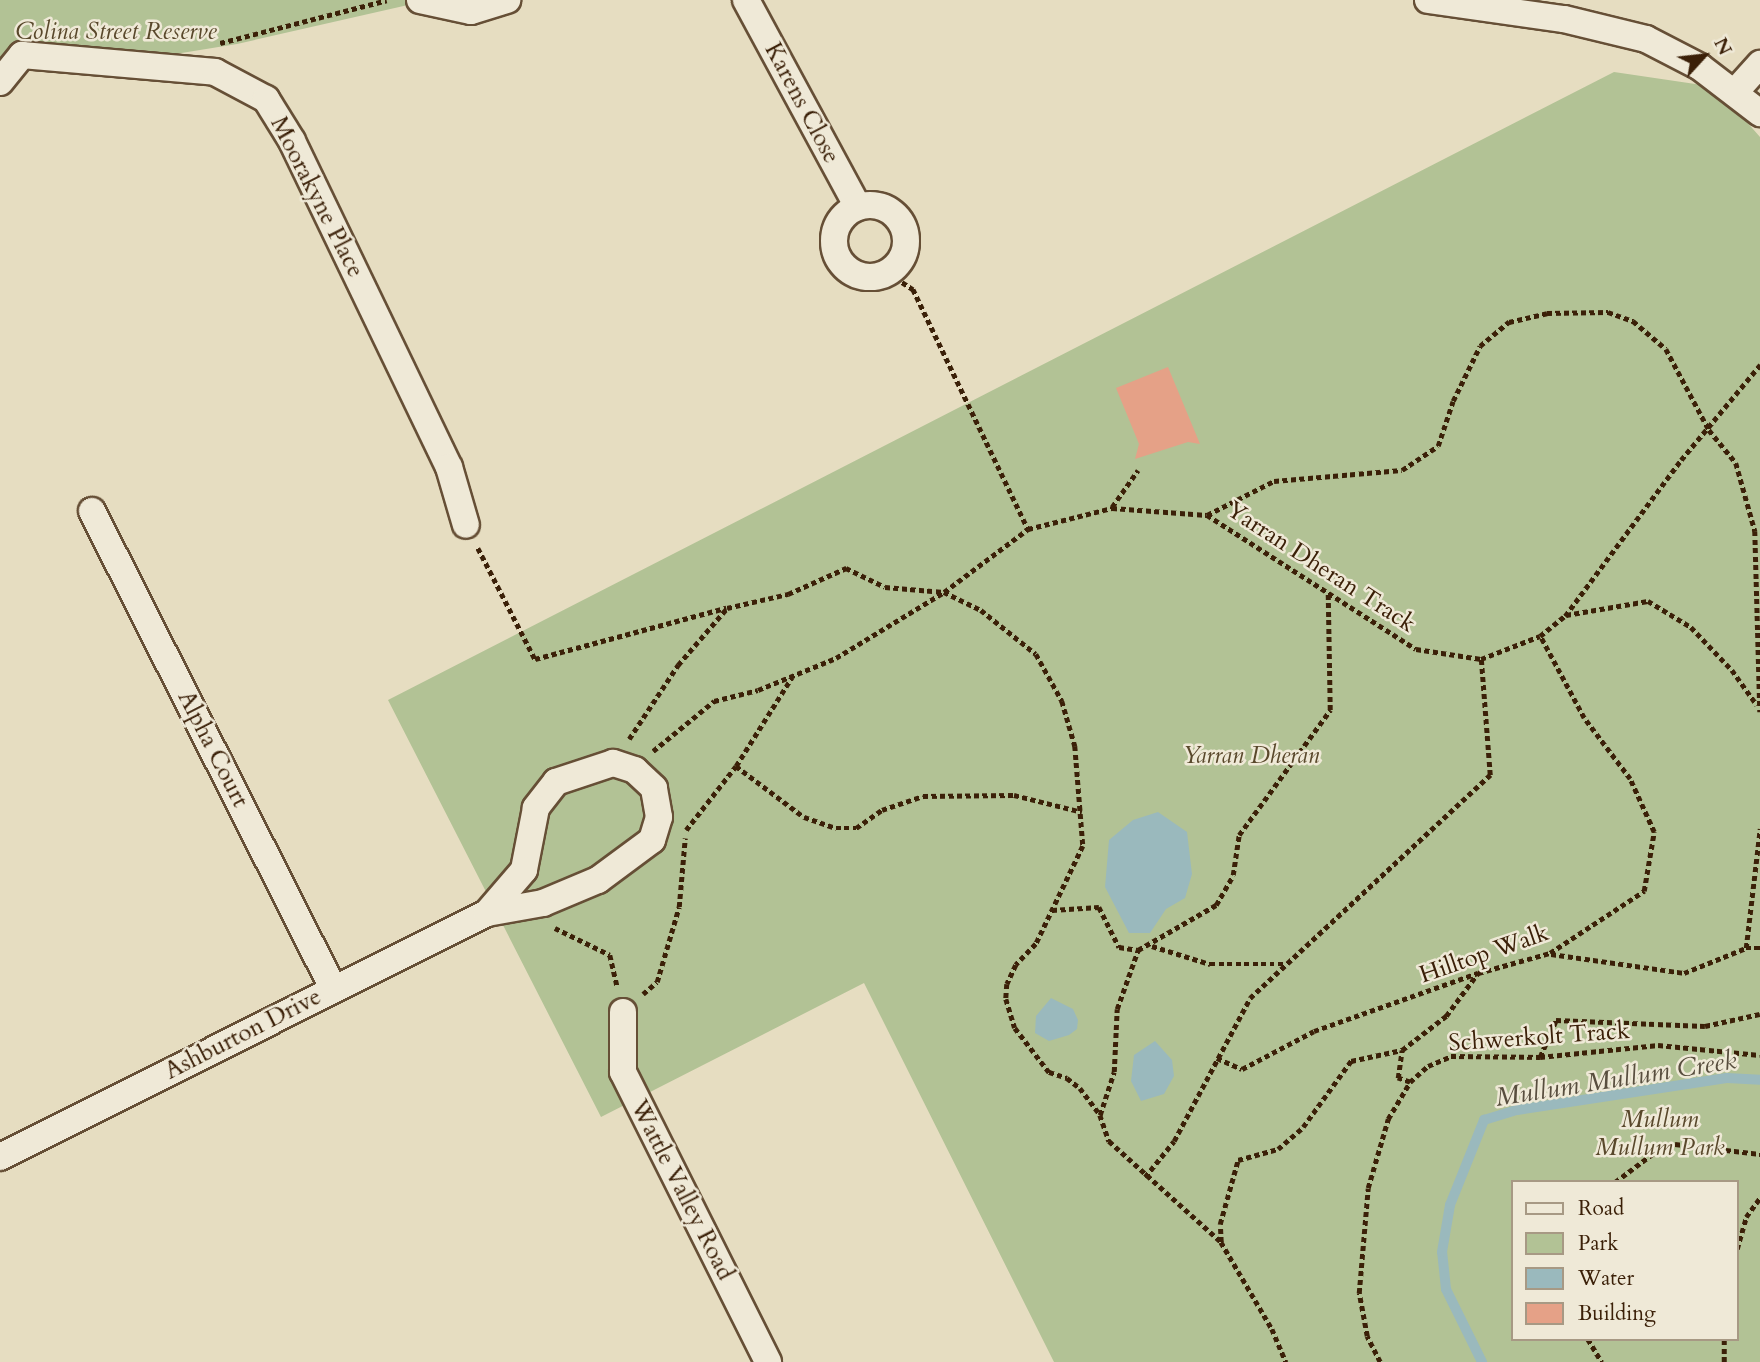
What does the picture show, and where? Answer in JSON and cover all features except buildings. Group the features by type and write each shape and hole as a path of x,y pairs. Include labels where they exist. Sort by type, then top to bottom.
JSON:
{"street":[{"path":"420,0 471,11 507,0"},
{"name":"Karens Close","path":"746,0 858,207"},
{"path":"1428,0 1564,19 1646,39 1700,66 1760,113"},
{"name":"Moorakyne Place","path":"0,82 22,55 215,72 265,99 292,141 449,467 466,525"},
{"path":"1735,92 1760,64"},
{"path":"858,207 881,207 900,221 905,232 904,255 888,273 865,277 844,266 837,256 834,244 839,222 858,207"},
{"name":"Alpha Court","path":"92,511 333,988"},
{"path":"624,766 654,788 659,817 652,840"},
{"name":"Ashburton Drive","path":"486,913 524,870 536,808 556,782 624,766"},
{"name":"Ashburton Drive","path":"0,1157 486,913 543,903 598,880 652,840"},
{"name":"Wattle Valley Road","path":"623,1012 622,1072 768,1362"}],"path":[{"path":"210,45 387,0"},
{"path":"888,273 913,289 1028,529"},
{"path":"1207,515 1274,481 1402,470 1438,446 1452,401 1480,346 1509,322 1547,313 1608,312 1633,321 1666,349 1709,430 1736,463 1755,531 1759,709"},
{"path":"1145,1177 1174,1141 1250,998 1490,775 1481,659 1540,636 1565,616 1760,365"},
{"path":"1112,508 1138,470"},
{"name":"Yarran Dheran Track","path":"624,766 714,701 792,677 836,658 944,593 1028,529 1112,508 1207,515 1416,649 1481,659"},
{"path":"466,525 535,659 788,594 846,568 885,587 944,593 981,610 1036,654 1062,701 1075,746 1083,845 1036,944 1016,965 1006,999 1015,1028 1049,1072 1074,1083 1100,1115 1109,1141 1145,1177 1221,1242 1272,1329 1286,1362"},
{"path":"1051,910 1099,907 1119,947 1139,950 1151,946 1216,905 1233,875 1240,835 1330,710 1328,592"},
{"path":"1565,616 1648,601 1691,627 1732,670 1759,709"},
{"path":"624,766 678,665 727,608"},
{"name":"Hilltop Walk","path":"1217,1058 1242,1069 1314,1031 1478,974 1550,953 1644,891 1654,832 1630,779 1584,719 1540,636"},
{"path":"513,908 610,955 623,1012 657,982 679,907 685,831 736,765 792,677"},
{"path":"736,765 804,817 836,828 856,828 882,810 923,796 1014,795 1082,812"},
{"path":"1746,948 1760,830"},
{"path":"652,840 685,831"},
{"path":"1151,946 1210,964 1268,967 1286,963"},
{"path":"1550,953 1684,973 1746,948 1760,948"},
{"path":"1100,1115 1114,1072 1117,1010 1139,950"},
{"path":"1221,1242 1220,1224 1238,1160 1278,1149 1303,1127 1352,1060 1402,1050 1446,1016 1478,974"},
{"path":"1540,1057 1556,1020 1705,1026 1760,1014"},
{"name":"Schwerkolt Track","path":"1380,1362 1367,1336 1359,1293 1368,1188 1377,1144 1410,1082 1428,1066 1451,1056 1540,1057 1658,1045 1760,1055"},
{"path":"1402,1050 1398,1077 1410,1082"},
{"path":"1618,1180 1659,1149 1675,1144 1760,1154"},
{"path":"1739,1242 1746,1217 1760,1198"},
{"path":"1589,1341 1602,1362"},
{"path":"1724,1341 1724,1362"}],"green space":[{"name":"Colina Street Reserve","path":"0,0 430,0 237,44 126,62 0,67"},
{"name":"Yarran Dheran","path":"1614,72 1702,85 1738,112 1760,137 1760,1362 1054,1362 864,983 601,1117 388,700"}],"water":[{"path":"1158,812 1187,832 1192,874 1185,898 1166,909 1150,933 1129,933 1105,887 1109,840 1133,820"},
{"path":"1051,998 1073,1009 1078,1020 1077,1029 1069,1035 1049,1041 1035,1033 1036,1016"},
{"path":"1155,1041 1172,1060 1174,1076 1164,1094 1141,1101 1131,1081 1134,1055"}],"waterway":[{"name":"Mullum Mullum Creek","path":"1482,1362 1446,1289 1442,1252 1450,1205 1484,1120 1517,1110 1727,1078 1760,1080"}],"park label":[{"name":"Mullum Mullum Park","path":"1660,1134"}]}
